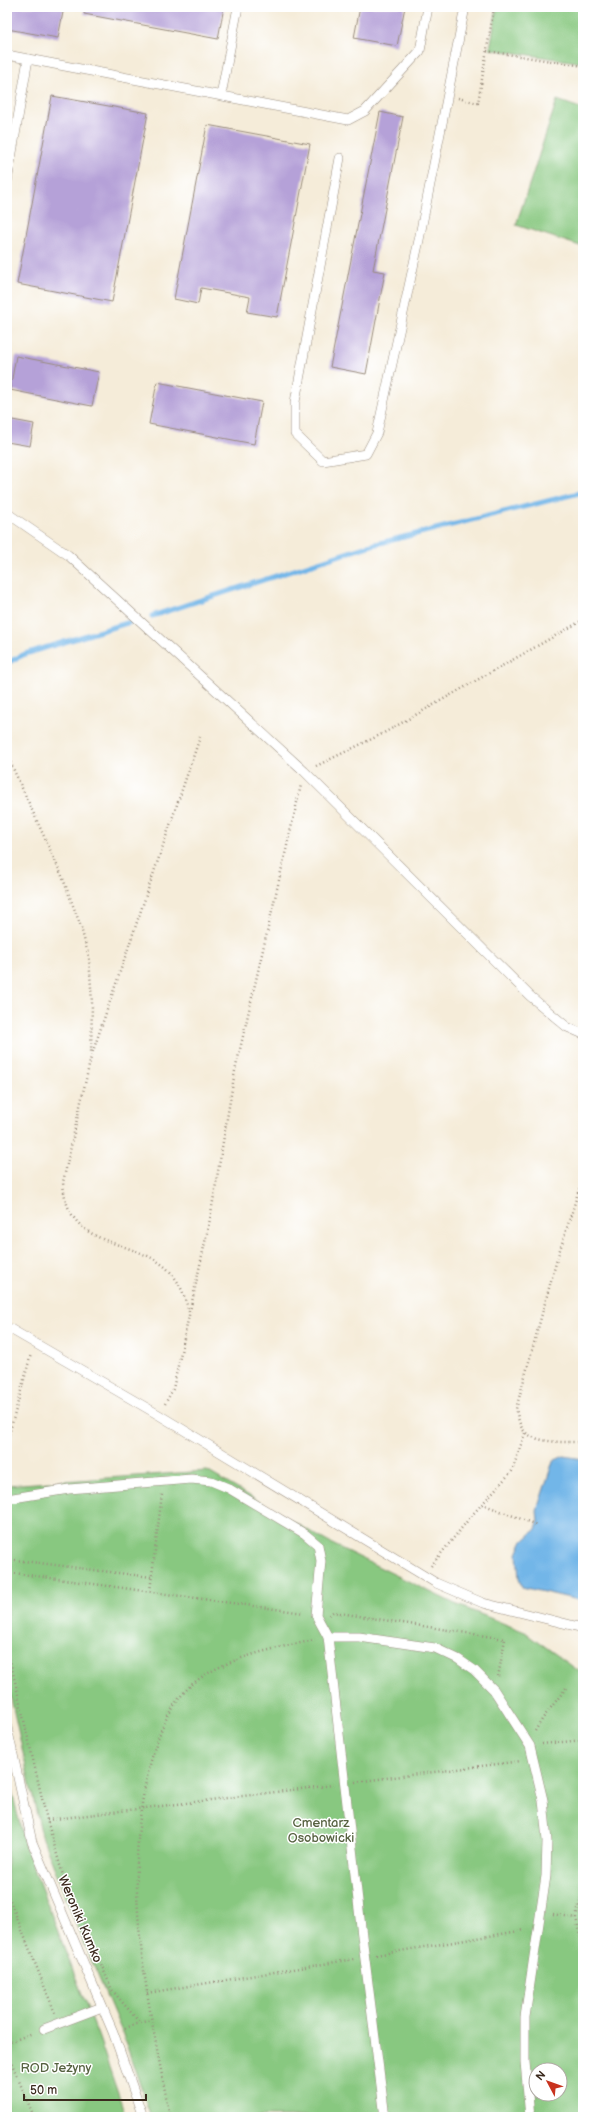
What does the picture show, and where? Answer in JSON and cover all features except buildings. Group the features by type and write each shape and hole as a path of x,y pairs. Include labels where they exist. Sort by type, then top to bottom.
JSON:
{"lane":[{"path":"221,95 238,7"},
{"path":"7,55 348,120 365,111 420,51 428,7"},
{"path":"340,158 295,402 295,434 323,460 366,454 377,433 419,240 464,7"},
{"path":"7,182 28,59"},
{"path":"7,513 68,555 304,771 530,996 566,1027 583,1034"},
{"path":"7,1327 159,1415 436,1584 483,1603 583,1628"},
{"path":"7,1499 69,1489 163,1483 191,1479 211,1481 234,1492 318,1544 322,1561 316,1615 328,1637 384,2117"},
{"path":"328,1637 359,1636 404,1642 435,1648 458,1659 474,1670 494,1690 530,1746 543,1800 547,1841 546,1876 525,2017 525,2062 530,2117"},
{"name":"Weroniki Kumko","path":"7,1727 32,1842 102,2007 130,2078 142,2117"},
{"path":"44,2029 102,2007"}],"path":[{"path":"447,96 478,103 494,7"},
{"path":"487,51 583,66"},
{"path":"159,1415 173,1389 210,1219 235,1071 304,771 382,734 583,620"},
{"path":"189,1313 182,1290 177,1280 161,1264 145,1255 103,1240 90,1233 78,1223 68,1209 64,1198 63,1182 91,1057 200,737"},
{"path":"7,755 62,876 86,944 89,957 92,1003 91,1057"},
{"path":"583,1177 557,1259 516,1409 519,1424 525,1432 536,1438 557,1443 583,1442"},
{"path":"7,1442 34,1342"},
{"path":"424,1576 447,1545 512,1471 525,1432"},
{"path":"150,1591 163,1483"},
{"path":"482,1504 537,1525"},
{"path":"7,1559 151,1577"},
{"path":"7,1572 310,1614"},
{"path":"170,2117 147,1993 141,1945 137,1891 138,1840 141,1808 148,1772 162,1727 180,1697 198,1680 234,1661 281,1647 328,1637"},
{"path":"7,1647 47,1820 62,1872 112,1990 140,2023 152,2020"},
{"path":"566,1688 535,1730 530,1746 583,1740"},
{"path":"47,1820 344,1784 533,1759"},
{"path":"583,1890 576,1918 583,1948"},
{"path":"7,1893 58,2023"},
{"path":"541,1912 576,1918"},
{"path":"147,1993 538,1928"},
{"path":"7,2044 44,2029"},
{"path":"7,2052 34,2117"}],"green space":[{"path":"497,7 583,7 583,63 490,49"},
{"path":"557,100 583,109 583,247 516,225"},
{"name":"Cmentarz Osobowicki","path":"207,1471 328,1542 455,1604 525,1632 583,1674 583,2117 151,2117 122,2032 75,1922 42,1836 7,1680 7,1485"},
{"name":"ROD Jeżyny","path":"7,1770 25,1846 99,2038 126,2117 7,2117"}],"water":[{"path":"564,1456 583,1459 583,1601 522,1587 519,1579 517,1554 522,1542 536,1529 538,1522 537,1510 553,1461"}],"waterway":[{"path":"152,616 368,546 583,492"},
{"path":"7,663 25,654 130,622"}]}
